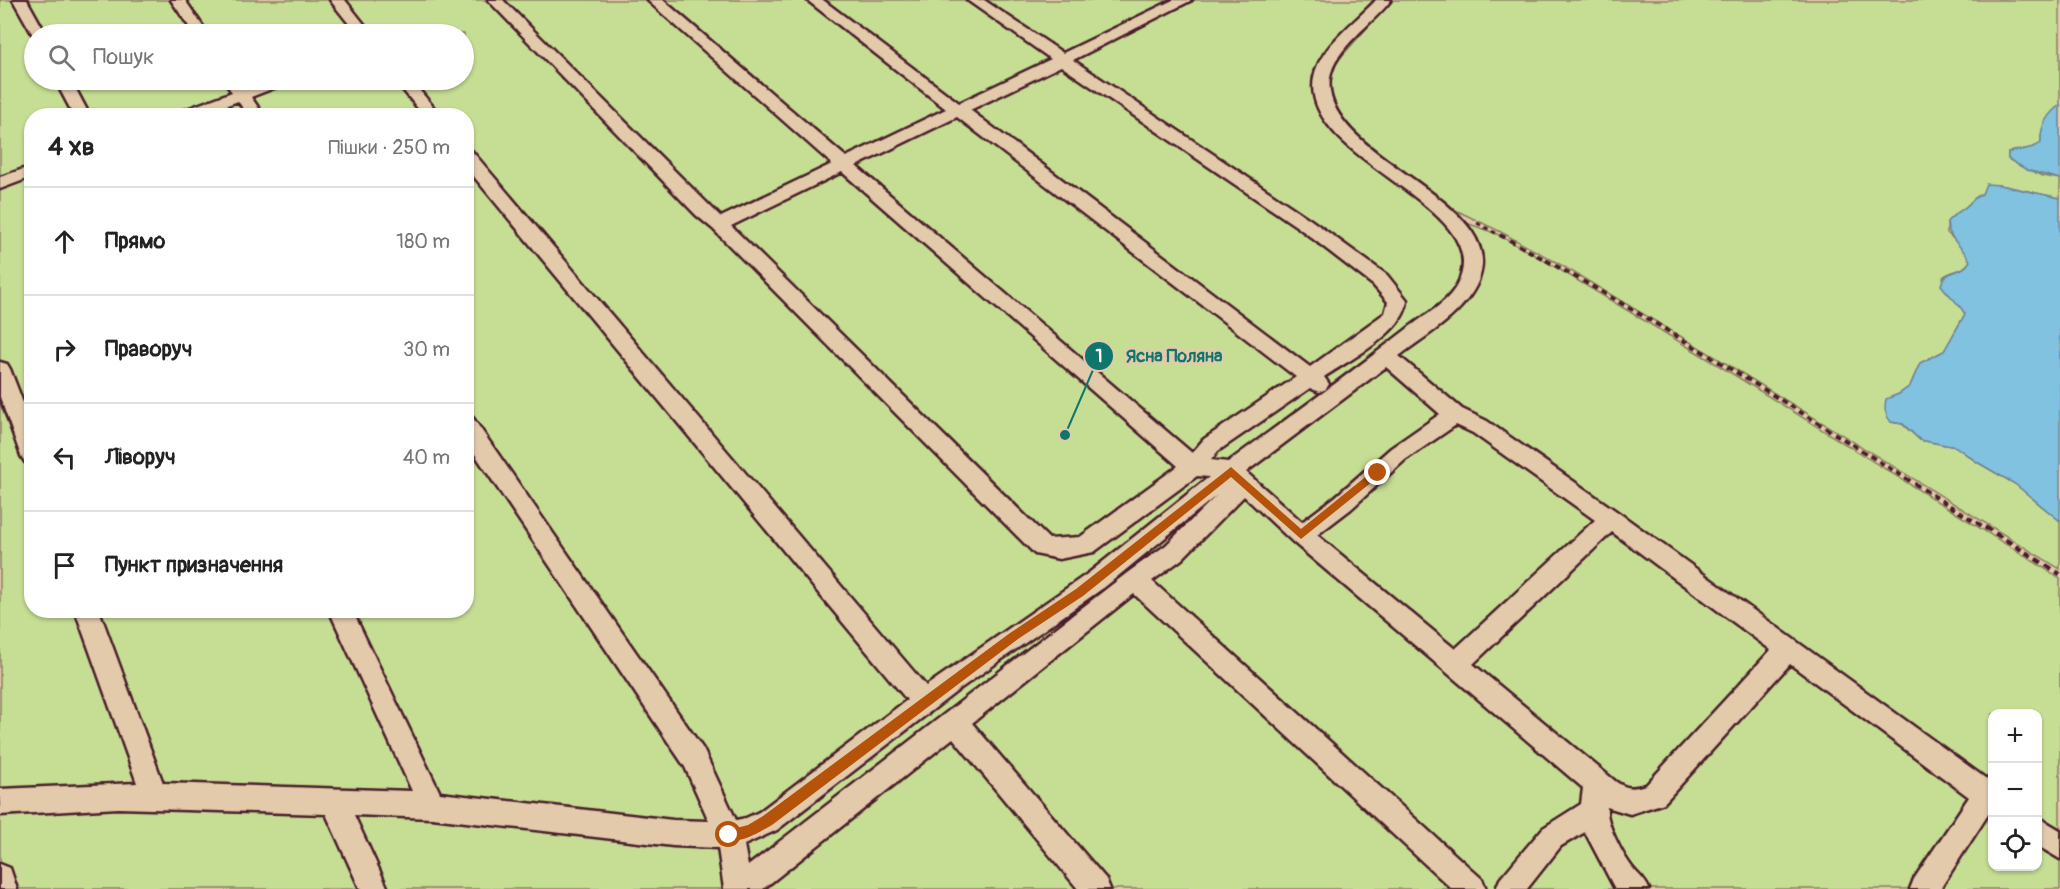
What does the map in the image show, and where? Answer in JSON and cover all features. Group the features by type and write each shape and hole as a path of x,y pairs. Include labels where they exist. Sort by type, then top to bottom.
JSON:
{"street":[{"path":"20,0 33,24"},
{"path":"178,0 194,24"},
{"path":"337,0 357,24"},
{"path":"495,0 694,203 719,225 1043,547 1056,550 1086,545 1193,467 1211,445 1392,320 1398,310 1398,300 1380,280 1305,224 974,0"},
{"path":"654,0 1193,467 1237,477 1301,535 1623,803 1633,803 1655,794 1788,649"},
{"path":"814,0 1334,395"},
{"path":"719,225 1185,0"},
{"path":"0,802 118,795 334,801 432,806 673,833 729,835 750,831 768,821 1014,636 1080,593 1237,477 1334,395 1459,297 1473,268 1470,247 1460,230 1438,206 1371,157 1337,124 1322,99 1321,81 1331,60 1384,0"},
{"path":"68,90 78,108"},
{"path":"238,90 251,108"},
{"path":"203,108 252,90"},
{"path":"411,90 426,108"},
{"path":"474,165 924,703"},
{"path":"0,183 24,174"},
{"path":"1386,356 1455,415 1480,427 1611,519 1988,795"},
{"path":"0,369 24,434"},
{"path":"1301,535 1343,503 1398,454 1455,415"},
{"path":"474,436 694,758 729,835 739,889 1174,552 1237,477"},
{"path":"1456,664 1611,519"},
{"path":"1135,580 1472,889"},
{"path":"90,618 155,797"},
{"path":"344,618 432,806"},
{"path":"955,722 1096,889"},
{"path":"1597,783 1593,812 1599,834 1622,877 1635,889"},
{"path":"1924,889 1988,797"},
{"path":"334,801 374,889"},
{"path":"1510,889 1552,837 1593,812"},
{"path":"2042,833 2060,846"},
{"path":"0,878 3,889"}],"path":[{"path":"1438,206 1498,232 1553,264 1724,366 2060,574"}],"green space":[{"path":"0,0 1379,0 1321,66 1313,81 1314,100 1323,117 1336,135 1365,161 1436,212 1497,234 1552,265 1723,368 2060,578 2060,889 0,889"},
{"path":"1392,0 2060,0 2060,105 2045,122 2041,143 2008,153 2008,159 2042,176 2060,179 2060,198 2000,185 1986,185 1982,194 1947,222 1947,233 1963,248 1970,261 1961,269 1943,277 1947,293 1956,299 1965,314 1944,351 1920,363 1910,386 1887,399 1891,422 1902,424 1920,440 1956,447 2015,484 2060,521 2060,569 1727,364 1556,262 1441,203 1350,131 1336,116 1326,83 1331,70 1342,56"}],"water":[{"path":"2060,105 2060,179 2027,170 2008,159 2008,153 2041,143 2045,122"},
{"path":"1986,184 2060,198 2060,521 2015,484 1956,447 1920,440 1903,424 1891,422 1887,417 1886,399 1910,386 1920,363 1944,351 1965,314 1941,285 1943,279 1950,273 1963,269 1970,261 1950,233 1947,222 1982,194"}],"place":[{"name":"Ясна Поляна","path":"1065,435"}],"route":[{"path":"729,835 750,831 768,821 1014,636 1080,593 1231,471 1301,535 1378,473"}]}
